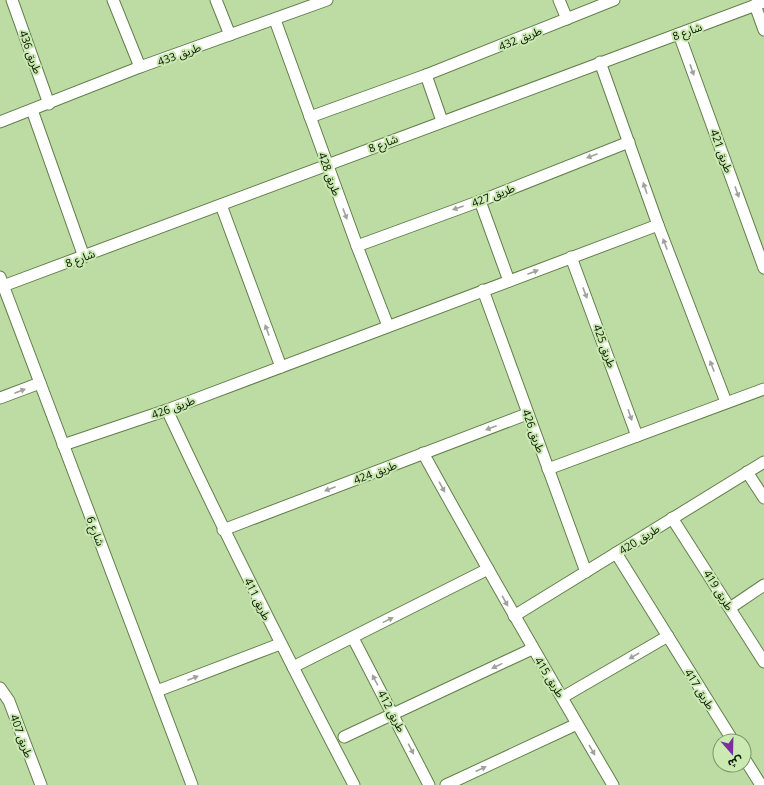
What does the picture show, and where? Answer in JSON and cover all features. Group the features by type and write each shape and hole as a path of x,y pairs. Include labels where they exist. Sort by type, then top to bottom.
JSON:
{"street":[{"name":"طريق 436","path":"12,0 49,104"},
{"path":"113,0 140,68"},
{"path":"216,0 230,35"},
{"name":"طريق 433","path":"0,122 140,68 275,20 309,3 327,0"},
{"path":"559,0 567,19"},
{"name":"طريق 432","path":"310,117 426,76 614,0"},
{"path":"760,4 764,30"},
{"name":"شارع 8","path":"2,281 84,257 600,62 760,4"},
{"name":"طريق 428","path":"275,20 327,165 388,326"},
{"name":"طريق 421","path":"679,34 764,268"},
{"path":"600,62 658,225 726,402"},
{"path":"426,76 442,122"},
{"path":"32,110 84,257"},
{"name":"طريق 427","path":"357,246 480,201 629,142"},
{"path":"480,201 509,281"},
{"path":"220,205 281,367"},
{"name":"طريق 426","path":"63,445 167,410 658,225"},
{"name":"طريق 425","path":"571,257 637,436"},
{"name":"شارع 6","path":"2,281 192,785"},
{"name":"طريق 426","path":"483,290 527,414 586,572"},
{"path":"0,398 40,383"},
{"path":"548,469 764,389"},
{"name":"طريق 411","path":"167,410 223,530 280,644 354,785"},
{"name":"طريق 424","path":"223,530 527,414"},
{"name":"طريق 415","path":"423,453 532,649 563,697 613,785"},
{"name":"طريق 420","path":"514,616 764,462"},
{"path":"747,472 764,498"},
{"name":"طريق 419","path":"672,518 764,662"},
{"name":"طريق 417","path":"616,553 728,733"},
{"path":"292,667 353,638 488,569"},
{"path":"730,608 764,586"},
{"path":"563,697 668,636"},
{"name":"طريق 412","path":"353,638 394,714 429,785"},
{"path":"157,691 280,644"},
{"path":"344,737 532,649"},
{"name":"طريق 407","path":"0,688 9,701 41,785"},
{"path":"446,785 577,724"},
{"path":"752,771 761,785"}]}
